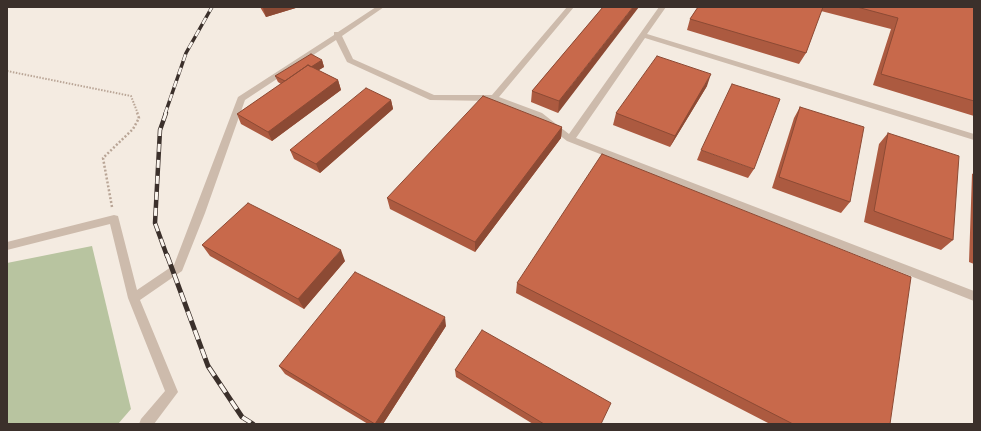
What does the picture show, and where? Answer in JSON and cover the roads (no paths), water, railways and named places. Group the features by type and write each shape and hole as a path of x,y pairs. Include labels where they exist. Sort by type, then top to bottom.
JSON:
{"street":[{"path":"134,298 178,268 200,213 241,99 337,34 381,7"},
{"path":"494,98 571,7"},
{"path":"570,139 663,7"},
{"path":"337,34 350,60 433,98 494,98 539,115 570,139 974,296"},
{"path":"643,34 974,137"},
{"path":"7,246 114,219 134,298 172,392 146,424"}],"railway":[{"path":"165,114 186,53 212,7"},
{"path":"166,113 160,130 155,223 167,256"},
{"path":"167,255 208,366 242,417 253,424"}]}
